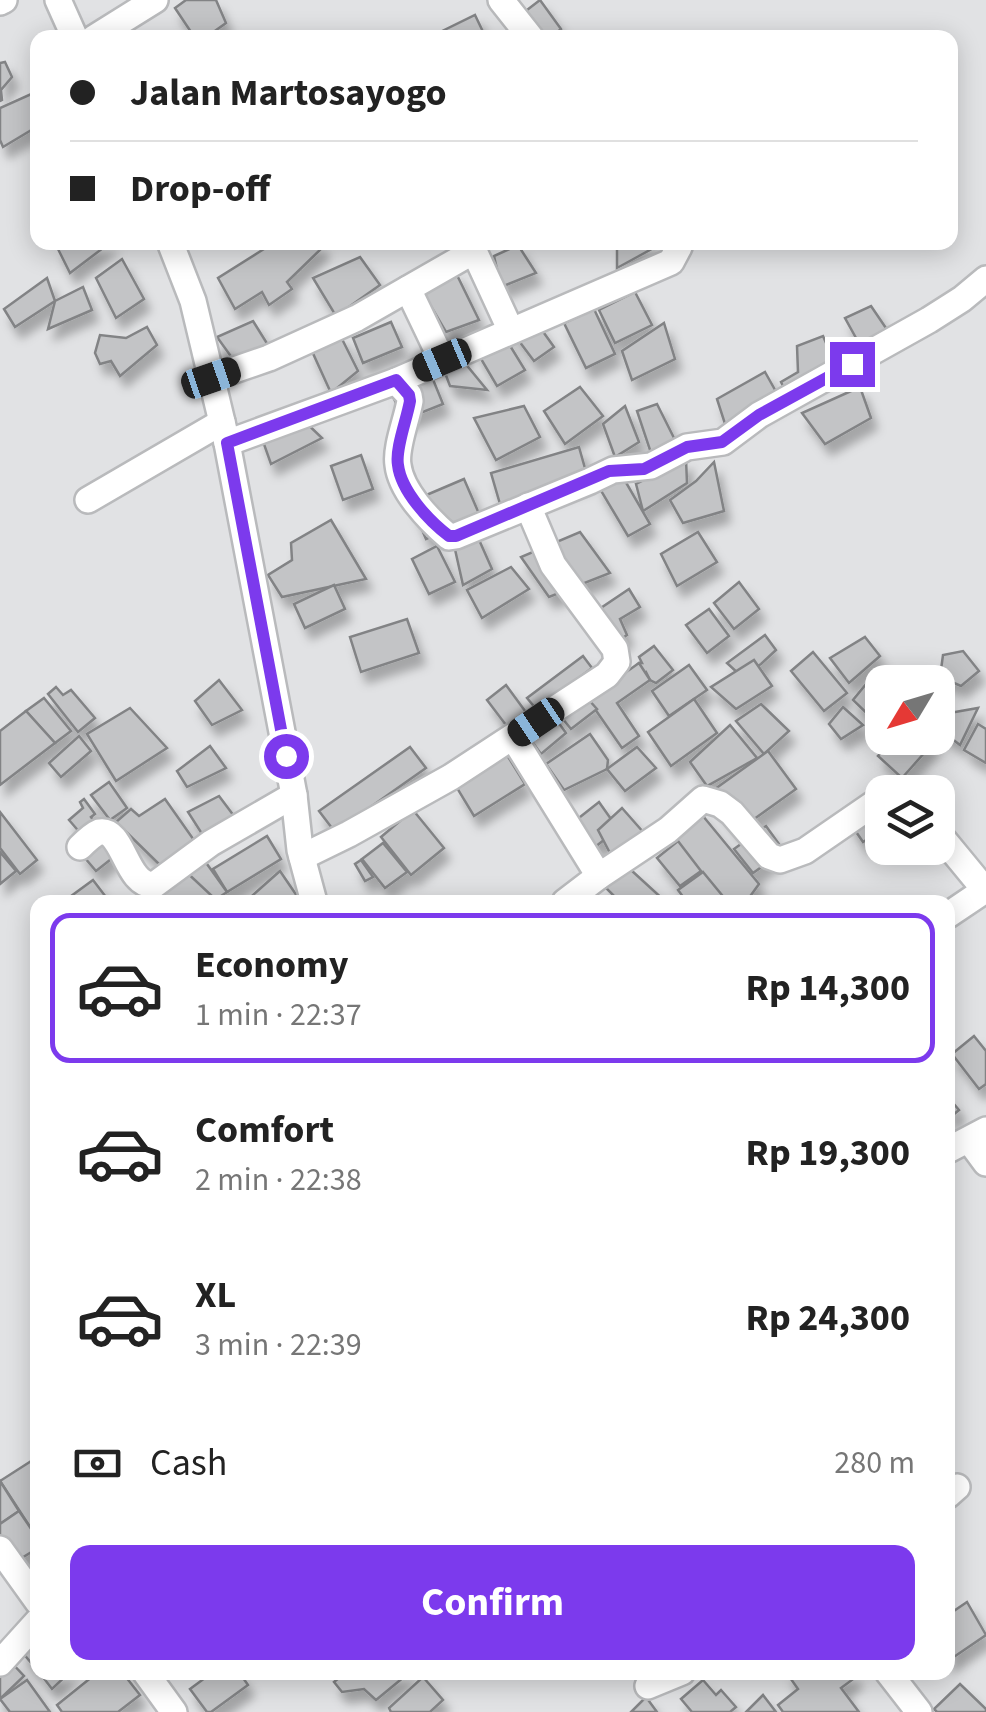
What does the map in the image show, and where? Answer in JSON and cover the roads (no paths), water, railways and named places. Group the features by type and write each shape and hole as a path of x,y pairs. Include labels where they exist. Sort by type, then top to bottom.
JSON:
{"street":[{"path":"58,0 71,30"},
{"path":"107,30 155,0"},
{"path":"501,0 525,30"},
{"path":"173,250 193,300 224,433 312,895"},
{"path":"88,500 224,433 396,380 671,262 677,250"},
{"path":"211,378 269,358 357,318 474,251 511,331"},
{"path":"396,380 410,401 397,464 412,499 437,527 456,536 613,470 644,469 687,447 722,442 759,415 929,320 986,279"},
{"path":"408,289 442,360"},
{"path":"302,857 405,804 607,675 617,662 615,649 554,566 528,506"},
{"path":"513,737 599,876"},
{"path":"80,847 99,832 107,834 121,848 137,880 154,885 211,843 294,795"},
{"path":"575,895 656,839 703,799 732,813 768,856 780,860 805,851 865,810"},
{"path":"955,854 985,890 955,909"},
{"path":"968,1140 986,1163"},
{"path":"0,1548 30,1591"},
{"path":"0,1662 30,1629"},
{"path":"152,1680 174,1712"},
{"path":"648,1686 663,1680"},
{"path":"894,1680 919,1712"}]}
